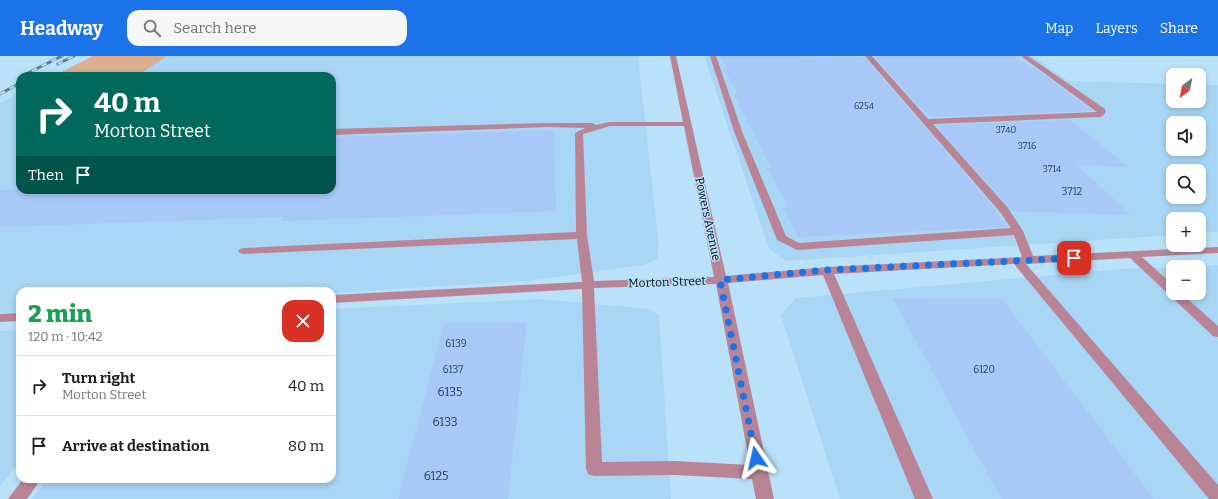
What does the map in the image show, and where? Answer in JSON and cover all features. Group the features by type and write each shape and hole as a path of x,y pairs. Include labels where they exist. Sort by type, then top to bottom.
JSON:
{"street":[{"name":"Powers Avenue","path":"673,56 765,499"},
{"path":"713,56 739,134 781,238 786,241 797,247 1018,231"},
{"path":"868,56 1004,210 1018,231 1023,260 1218,497"},
{"path":"926,122 1099,114 1102,111 1024,56"},
{"path":"688,124 610,124 578,134 582,235 588,285 594,469 675,468 759,472"},
{"path":"336,132 547,125 600,126"},
{"path":"244,251 582,235"},
{"name":"Morton Street","path":"336,299 588,285 720,280 827,270 1218,250"},
{"path":"1133,255 1166,285"},
{"path":"827,270 924,499"},
{"path":"1183,300 1218,333"},
{"path":"0,318 16,317"},
{"path":"17,499 30,483"}],"shaded area":[{"path":"93,56 167,56 143,72 62,72"},
{"path":"167,56 638,56 659,246 657,259 643,265 528,281 336,293 336,287 16,287 16,312 0,313 0,103 16,94 16,194 336,194 336,72 143,72"},
{"path":"704,56 1032,56 1068,81 1166,84 1166,108 1206,108 1206,85 1218,85 1218,232 1206,233 1206,212 1166,212 1166,235 787,261 769,249"},
{"path":"1218,265 1218,499 840,499 781,315 796,298 1122,269 1166,267 1166,300 1206,300 1206,266"},
{"path":"540,299 650,309 659,315 671,499 32,499 44,483 336,483 336,309"},
{"path":"16,330 16,467 0,486 0,331"}],"building":[{"path":"720,56 864,57 997,211 994,211 1008,227 799,237 782,208 789,207 767,168 771,168 733,93 738,93 724,70 728,69"},
{"path":"874,56 1015,56 1046,76 1093,111 929,117"},
{"path":"1070,120 1128,167 1077,165 1131,215 1012,211 936,125"},
{"path":"554,130 556,211 281,221 284,217 0,227 0,190 16,190 16,194 336,194 336,137"},
{"path":"893,298 1002,299 1154,499 1001,499"},
{"path":"527,322 508,499 398,499 444,323"}],"railway":[{"path":"30,72 62,56"},
{"path":"58,64 74,56"},
{"path":"0,94 16,85"}],"route":[{"path":"756,458 720,280 827,270 1074,258"}]}
